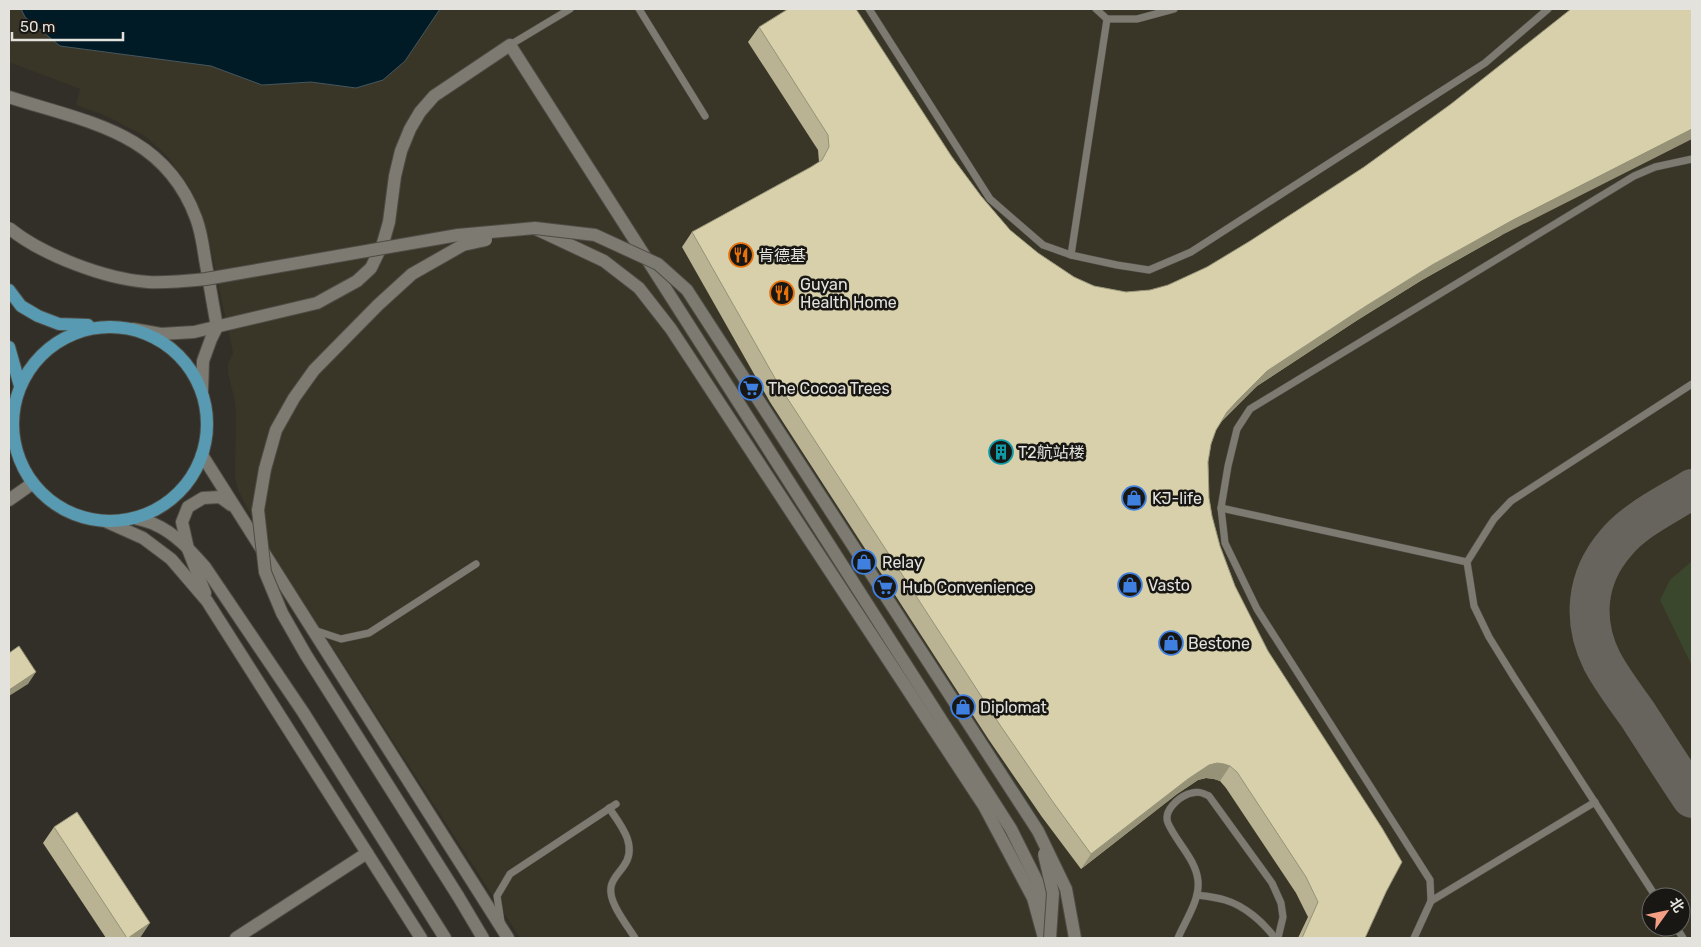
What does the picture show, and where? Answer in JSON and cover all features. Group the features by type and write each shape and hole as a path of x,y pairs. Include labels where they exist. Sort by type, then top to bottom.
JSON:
{"main road":[{"path":"9,290 21,306 38,316 59,324 117,326 161,334 174,334 217,327 317,303 357,281 371,268 383,243 390,222 395,176 401,152 410,129 420,112 434,96 510,45 1011,829 1042,891 1050,938"},
{"path":"9,97 97,124 128,138 152,154 170,171 185,193 197,218 217,327 203,361 202,392"},
{"path":"9,228 36,247 84,268 146,282 206,279 458,235 535,228 595,235 658,264 687,290 1038,831 1066,889 1075,938"},
{"path":"482,938 458,896 306,656 282,613 265,572 258,510 265,469 276,430 294,398 321,363 412,274 463,245 535,228 604,261 639,288 671,329 984,806 1033,898 1044,938"},
{"path":"101,326 85,329 70,335 46,349 30,367 20,386 10,413 15,448 20,463 33,483 48,499 61,508 90,519 105,521 135,518 150,513 177,495 192,476 202,455 206,439 206,407 202,392 186,363 175,351 148,334 133,329"},
{"path":"9,347 20,386"},
{"path":"202,455 505,934"},
{"path":"9,500 33,483"},
{"path":"208,601 188,549 182,522 188,507 203,498 220,497 238,512"},
{"path":"135,518 155,524 171,534 205,567 303,712 445,938"},
{"path":"105,521 144,538 170,559 208,601 421,938"},
{"path":"1038,831 1053,893 1050,938"},
{"path":"236,938 367,853"}],"lane":[{"path":"510,45 570,9"},
{"path":"639,9 705,116"},
{"path":"869,9 990,199 1043,245 1071,255 1149,270 1192,252 1485,63 1548,9"},
{"path":"1096,9 1107,18 1137,19 1174,9"},
{"path":"1071,255 1107,18"},
{"path":"1414,938 1430,901 1430,880 1257,609 1225,543 1220,508 1237,429 1250,409 1634,176 1655,167 1692,159"},
{"path":"1649,887 1489,637 1474,606 1467,562 1494,519 1511,501 1692,384"},
{"path":"1220,508 1467,562"},
{"path":"313,630 340,640 369,632 476,564"},
{"path":"1178,938 1198,895 1198,880 1186,852 1167,822 1167,814 1172,806 1183,797 1194,792 1201,792 1209,796 1272,883 1281,903 1283,918 1277,938 1259,920 1240,906 1224,899 1198,895"},
{"path":"1430,901 1594,802"},
{"path":"505,934 497,896 510,874 616,804"},
{"path":"609,808 622,827 630,849 625,865 613,880 611,893 614,905 635,938"}],"shaded area":[{"path":"9,9 1692,9 1692,938 520,938 268,547 238,490 235,478 236,412 228,373 228,364 233,353 209,240 201,212 190,188 167,156 145,136 102,114 76,105 80,89 9,62"}],"green space":[{"path":"1692,561 1692,666 1660,600 1670,580"}],"water":[{"path":"21,9 440,9 405,61 383,80 356,88 311,82 262,85 211,66 60,46 25,17"}],"building":[{"name":"T2航站楼","path":"788,9 856,9 952,157 981,196 1010,230 1038,253 1074,277 1094,286 1126,292 1150,290 1168,285 1207,267 1250,241 1364,167 1451,104 1571,9 1692,9 1692,129 1513,220 1432,265 1366,306 1267,371 1227,412 1216,430 1211,444 1208,462 1209,498 1212,516 1220,546 1235,586 1268,651 1402,862 1365,938 1302,938 1318,902 1306,877 1237,772 1224,764 1209,765 1188,779 1091,854 1000,725 780,387 692,232 811,167 822,160 829,147 828,135 759,27"},
{"path":"19,646 36,672 9,690 9,653"},
{"path":"77,812 150,923 128,938 54,827"}],"taxiway":[{"path":"1692,489 1641,520 1623,535 1605,557 1593,585 1590,600 1592,631 1602,661 1692,798"}],"place":[{"name":"肯德基","path":"741,255"},
{"name":"Guyan Health Home","path":"782,293"},
{"name":"The Cocoa Trees","path":"751,388"},
{"name":"T2航站楼","path":"1001,452"},
{"name":"KJ-life","path":"1134,498"},
{"name":"Relay","path":"864,562"},
{"name":"Vasto","path":"1130,585"},
{"name":"Hub Convenience","path":"885,587"},
{"name":"Bestone","path":"1171,643"},
{"name":"Diplomat","path":"963,707"}]}
